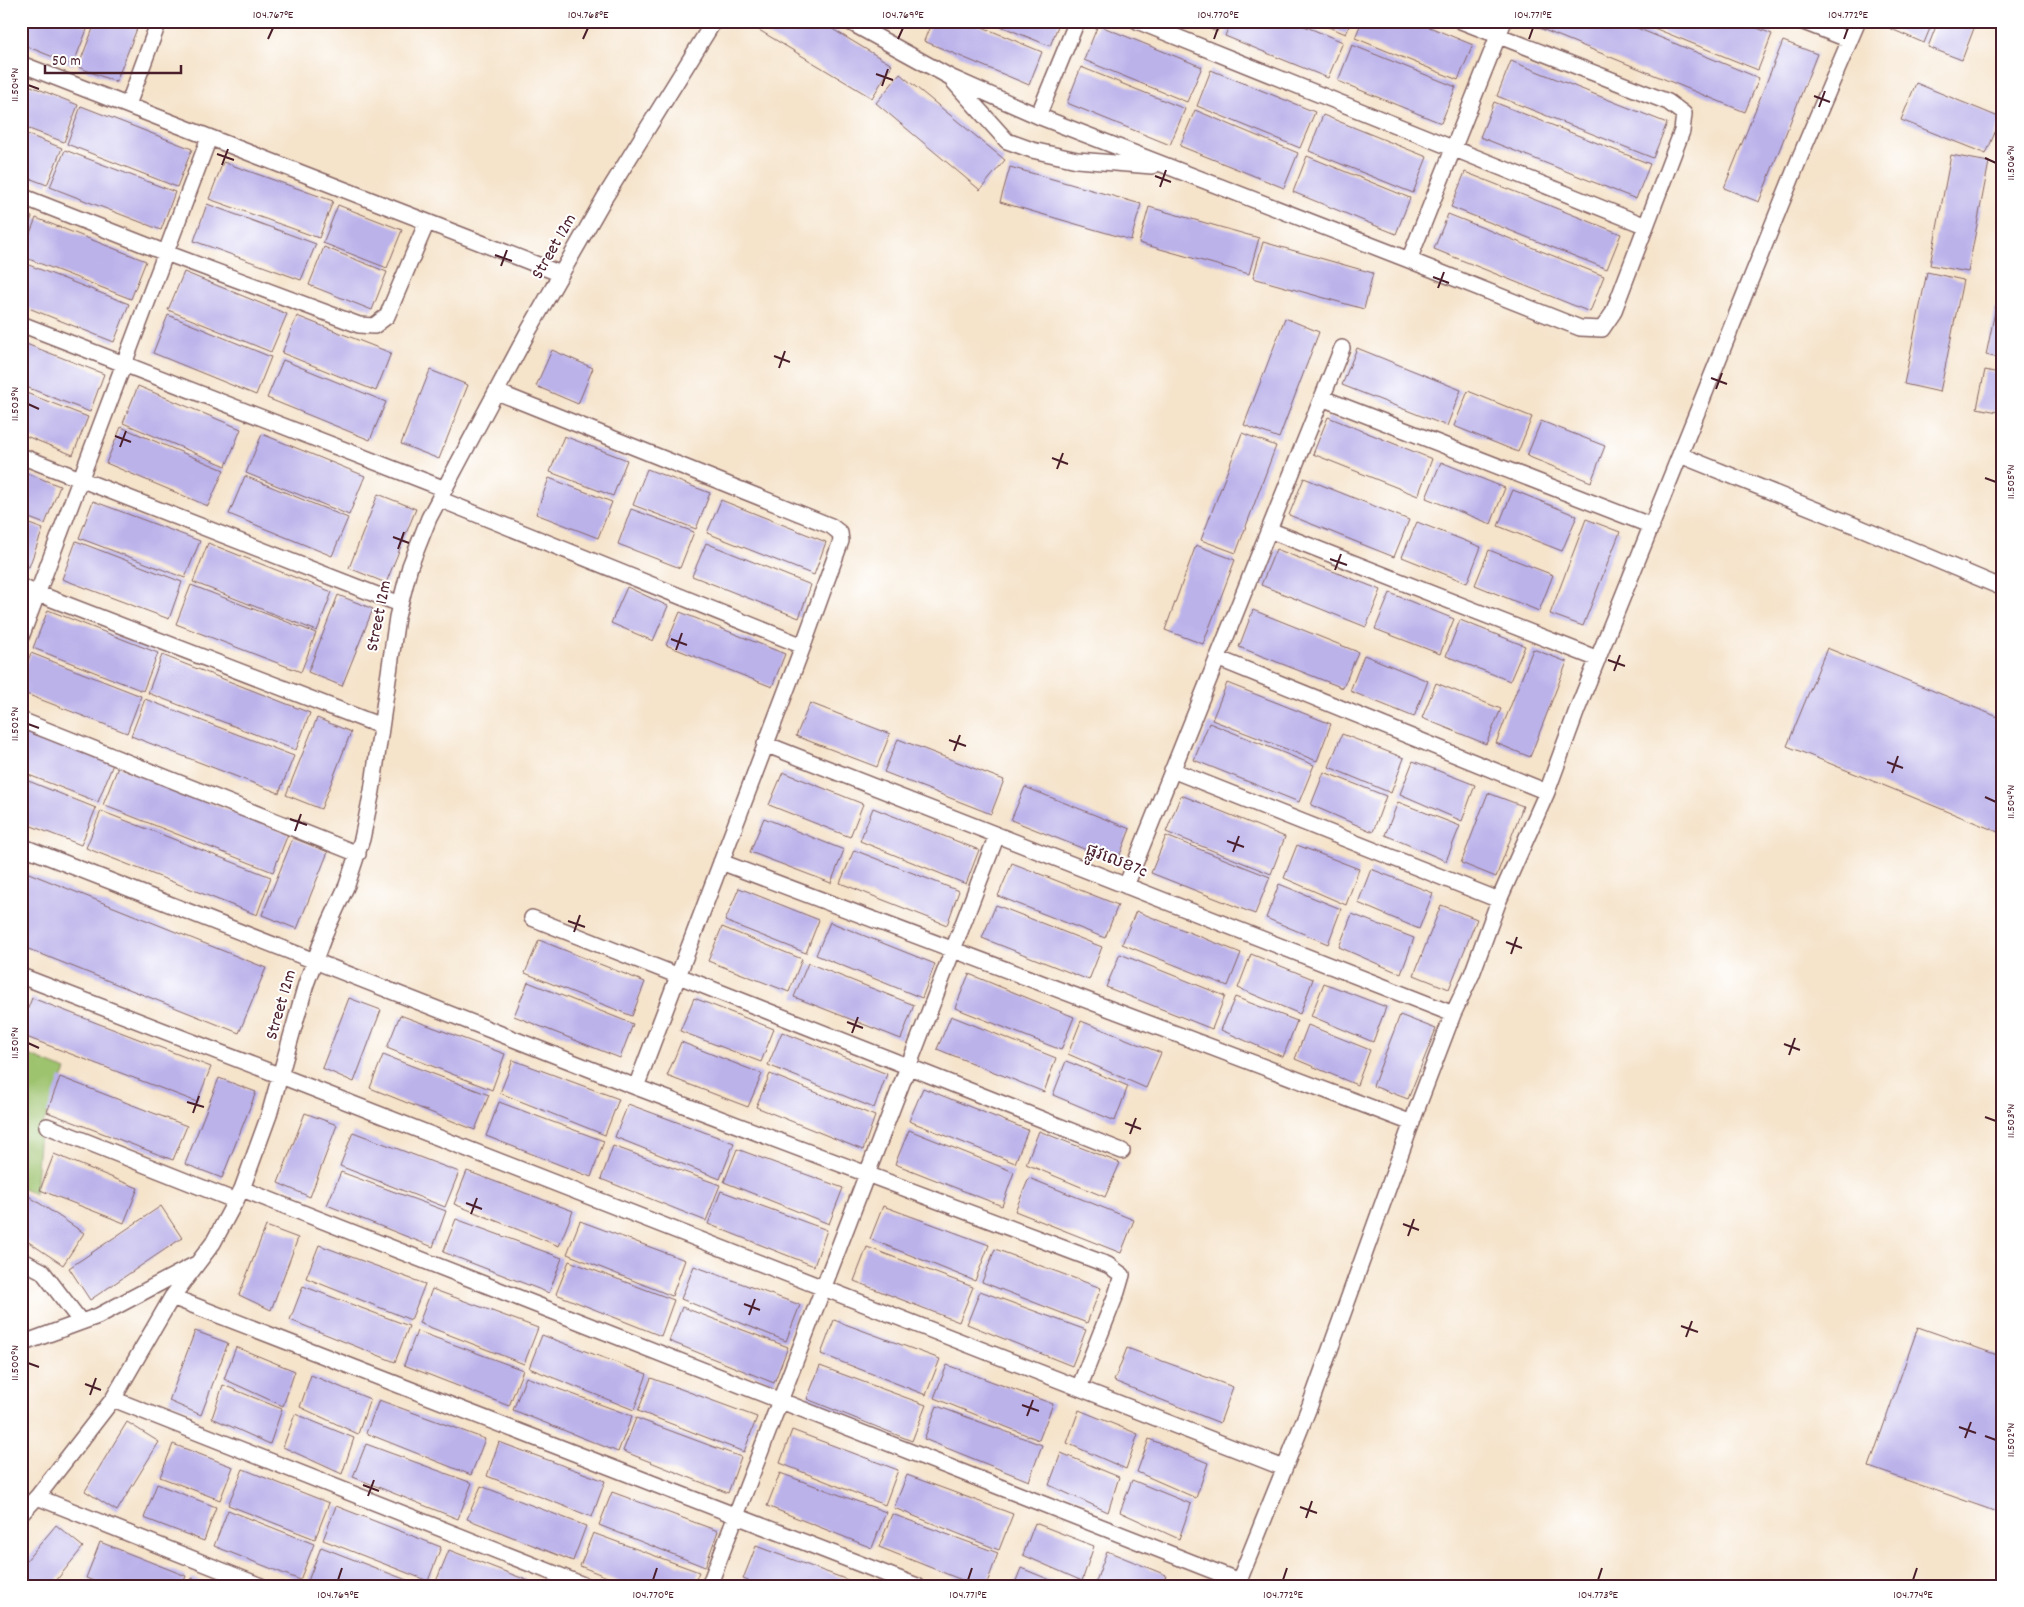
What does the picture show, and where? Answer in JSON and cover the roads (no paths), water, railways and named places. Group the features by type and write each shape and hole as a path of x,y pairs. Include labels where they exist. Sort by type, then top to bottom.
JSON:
{"street":[{"path":"128,105 159,21"},
{"name":"Street 12m","path":"21,1514 37,1497 113,1399 172,1297 213,1243 239,1195 269,1115 306,984 358,854 372,791 396,617 410,566 429,518 561,274 605,197 714,21"},
{"path":"848,21 950,77 1038,116 1580,328 1602,329 1613,313 1682,131 1684,114 1668,102 1461,21"},
{"path":"1038,116 1077,21"},
{"path":"1137,21 1646,226"},
{"path":"1409,260 1504,21"},
{"path":"1801,21 1850,40"},
{"path":"47,1126 239,1195 780,1402 1238,1583 1313,1396 1453,1014 1472,974 1499,900 1547,792 1598,659 1800,157 1858,21"},
{"path":"21,64 561,274"},
{"path":"950,77 1007,141 1032,150 1077,160 1168,167"},
{"path":"21,637 209,138"},
{"path":"21,196 166,253 359,325 374,326 387,316 427,222"},
{"path":"21,324 442,494 802,646"},
{"path":"1126,886 1342,348"},
{"path":"497,392 831,526 840,533 840,541 802,646 636,1086"},
{"path":"1322,398 1652,526"},
{"path":"1680,455 2003,588"},
{"path":"21,456 400,604"},
{"path":"1269,530 1598,659"},
{"path":"21,587 380,726"},
{"path":"1217,658 1547,792"},
{"path":"21,720 358,854"},
{"name":"ផ្លូវលេខ7c","path":"765,744 1453,1014"},
{"path":"1172,770 1499,900"},
{"path":"710,1586 997,835"},
{"path":"21,846 636,1086 1108,1265 1122,1276 1079,1388"},
{"path":"721,862 1412,1123"},
{"path":"532,918 1122,1151"},
{"path":"21,976 1284,1468"},
{"path":"21,1260 42,1271 81,1322"},
{"path":"21,1344 98,1316 198,1264"},
{"path":"172,1297 918,1586"},
{"path":"113,1399 586,1586"},
{"path":"37,1497 261,1586"}]}
